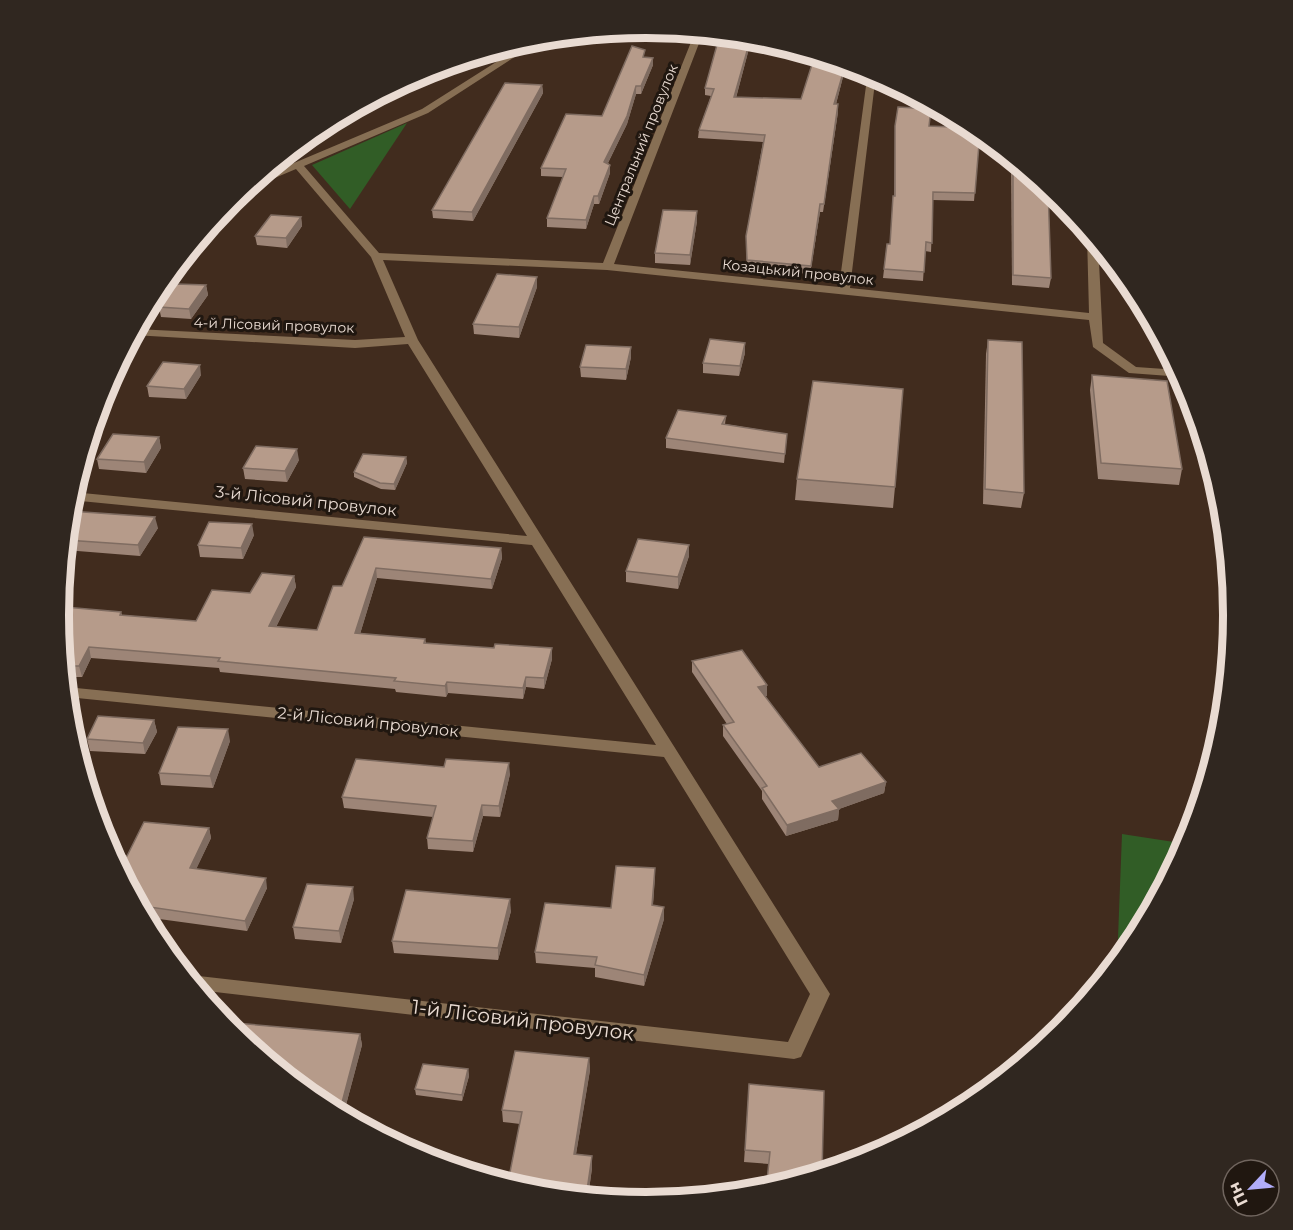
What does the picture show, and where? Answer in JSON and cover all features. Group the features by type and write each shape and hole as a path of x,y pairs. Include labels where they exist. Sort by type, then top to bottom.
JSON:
{"street":[{"name":"Центральний провулок","path":"607,267 696,40"},
{"path":"273,176 425,111 517,53"},
{"path":"844,291 871,83"},
{"path":"298,165 376,256 412,340 669,752"},
{"path":"1092,248 1097,344 1133,370 1170,373"},
{"name":"Козацький провулок","path":"376,256 607,267 1095,317"},
{"name":"4-й Лісовий провулок","path":"143,332 355,344 412,340"},
{"name":"3-й Лісовий провулок","path":"81,497 538,542"},
{"name":"2-й Лісовий провулок","path":"74,693 669,752"},
{"name":"1-й Лісовий провулок","path":"202,983 794,1051 820,994 669,752"}],"green space":[{"path":"407,123 350,209 312,165"},
{"path":"1122,834 1177,842 1147,904 1118,949"}],"building":[{"path":"718,42 748,47 734,97 801,99 813,62 843,72 834,104 838,104 824,204 820,204 811,266 747,260 746,236 765,135 699,130 714,89 705,88"},
{"path":"632,46 645,50 643,57 653,58 641,86 636,86 627,116 604,162 610,165 598,196 594,196 586,220 547,218 566,169 541,168 566,114 602,116"},
{"path":"505,83 542,85 472,212 432,210"},
{"path":"898,107 923,109 931,113 929,126 954,127 979,144 975,193 933,192 932,243 926,242 924,272 884,269 887,244 890,244 893,196 895,196 895,126"},
{"path":"1013,169 1048,201 1051,278 1013,275"},
{"path":"663,210 697,211 690,255 655,253"},
{"path":"271,215 301,217 286,238 255,236"},
{"path":"497,274 537,277 519,327 473,324"},
{"path":"176,284 206,285 189,309 159,307"},
{"path":"710,339 745,343 740,366 703,363"},
{"path":"988,340 1022,342 1024,493 985,489"},
{"path":"586,345 631,347 626,369 580,367"},
{"path":"163,362 200,365 184,389 147,386"},
{"path":"1092,375 1167,381 1182,469 1101,463"},
{"path":"813,381 903,389 895,487 797,479"},
{"path":"678,410 726,416 722,424 787,434 785,454 666,438"},
{"path":"113,434 159,437 144,462 97,459"},
{"path":"256,446 297,449 285,471 243,468"},
{"path":"363,454 406,457 394,484 380,483 354,472"},
{"path":"78,512 155,517 138,545 74,541"},
{"path":"209,522 252,524 241,548 198,545"},
{"path":"364,537 501,548 491,579 376,568 355,633 425,639 424,643 494,648 495,644 552,648 544,678 526,677 523,688 447,682 445,686 394,681 396,678 218,661 220,658 89,647 79,666 71,666 69,607 121,612 120,615 196,621 212,590 250,593 262,573 294,576 269,626 317,630 333,586 342,586"},
{"path":"638,539 689,545 678,577 626,571"},
{"path":"742,650 767,685 758,687 819,767 861,753 886,782 832,801 839,809 787,825 762,788 767,786 723,725 734,722 692,661"},
{"path":"98,716 154,720 143,743 87,739"},
{"path":"178,727 228,729 210,776 159,773"},
{"path":"356,759 444,767 446,759 509,763 499,806 482,805 473,841 427,838 436,806 342,797"},
{"path":"144,822 209,828 190,868 266,878 245,921 150,907 149,909 122,856 127,856"},
{"path":"616,866 655,868 652,905 664,907 644,975 595,965 597,957 535,952 545,903 611,908"},
{"path":"307,884 353,887 339,931 293,927"},
{"path":"406,890 510,899 498,948 392,941"},
{"path":"238,1023 360,1034 341,1105 295,1073"},
{"path":"515,1051 589,1058 574,1154 592,1156 587,1189 509,1176 522,1112 502,1110"},
{"path":"423,1064 468,1069 462,1095 415,1089"},
{"path":"749,1084 824,1091 822,1165 767,1179 770,1152 745,1150"}]}
